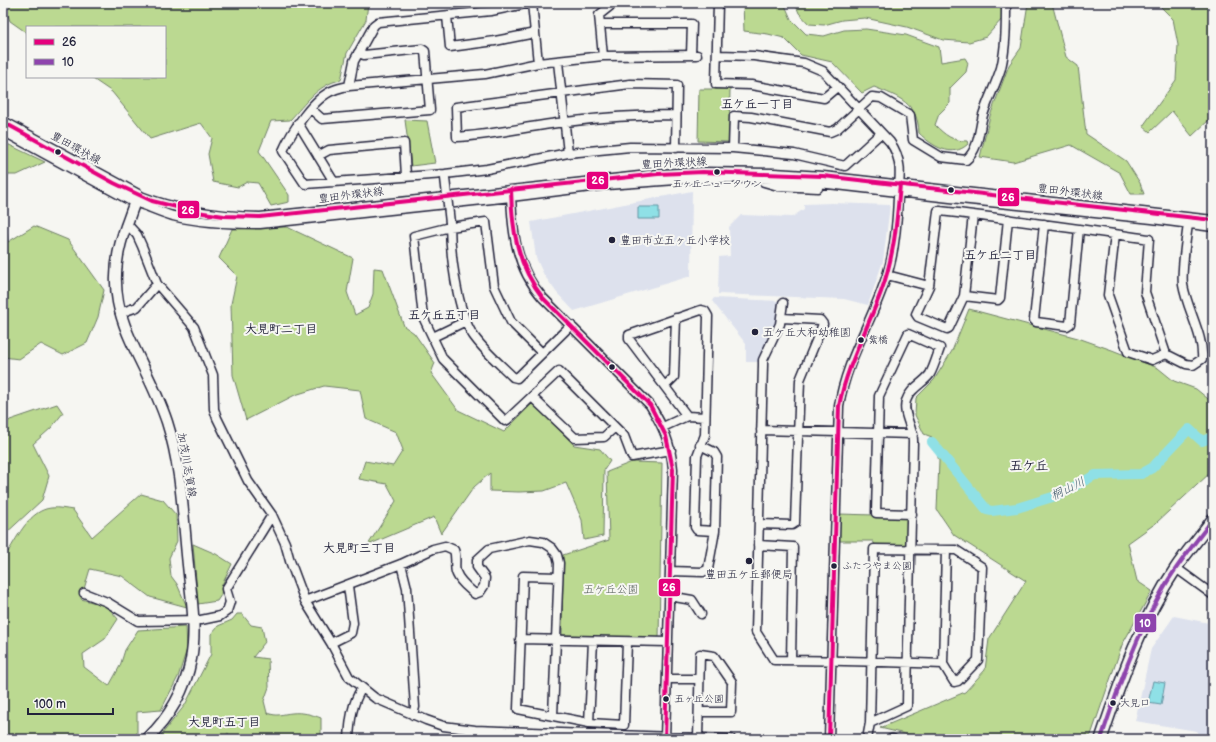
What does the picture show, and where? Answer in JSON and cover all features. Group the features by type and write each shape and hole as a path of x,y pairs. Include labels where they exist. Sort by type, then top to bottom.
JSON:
{"highway":[{"path":"1101,739 1119,684 1134,648 1159,596 1176,568 1213,519"}],"main road":[{"name":"豊田環状線","path":"3,122 136,198"},
{"name":"豊田環状線","path":"3,130 136,198"},
{"name":"加茂川志賀線","path":"136,198 119,248 115,285 120,313 155,391 174,448 184,524 193,620 193,643 186,679 174,706 156,730 147,739"}],"street":[{"path":"349,86 354,61 374,25 378,22 491,11 531,3 538,64"},
{"path":"603,56 599,15 614,3"},
{"path":"718,3 718,55 716,84 751,85 824,98 837,87"},
{"path":"734,148 734,116 751,117 830,132 837,129 858,108 872,97 881,98 910,116 914,140 941,157 966,160 972,154 977,142 984,113 1000,68 1005,44 1006,3"},
{"path":"447,16 450,47 495,41 535,33"},
{"path":"600,24 692,24 694,55 603,56 538,64 485,74 349,86 333,90 323,97 298,123 283,151 305,184 406,176 445,176 568,153 630,148 734,148 794,154 846,166 881,133"},
{"path":"311,109 322,119 430,110 425,51 422,49 364,54 358,53"},
{"path":"718,55 754,56 804,63 823,71 896,150 900,164 894,238 887,275 842,388 838,431 829,739"},
{"path":"558,62 568,153"},
{"path":"676,115 631,115 565,122 490,135 457,138 456,107 630,84 677,85 676,148"},
{"path":"298,123 334,182"},
{"path":"318,156 329,150 404,143 406,176"},
{"name":"豊田外環状線","path":"136,198 172,216 224,224 260,224 658,174 704,172 781,173 1213,227"},
{"path":"445,176 457,292 466,321 478,342 515,378 571,325"},
{"name":"豊田外環状線","path":"511,193 704,178 760,179 852,187 899,188 1213,220"},
{"path":"511,193 516,245 525,273 537,292 650,405 663,426 671,450 673,469 665,738"},
{"path":"972,215 964,296 949,328 947,329 918,317 916,314 929,286 938,211 1008,219 1150,240 1145,292 1166,354 1186,364 1193,365 1202,359 1203,349 1186,301 1183,283 1188,224"},
{"path":"964,296 998,300 1000,298 1008,219"},
{"path":"542,353 511,322 494,286 488,223 485,221 450,225 414,236 423,317 443,359 505,421 559,371 624,436 632,457 671,450"},
{"path":"127,224 137,235 157,284 194,327 212,375 214,409 217,418 248,481 272,515 285,543 305,601 332,643 349,677 375,698 413,715 443,726 475,730 665,738 731,739"},
{"path":"1044,224 1034,320 1036,322 1067,326 1070,324 1079,229"},
{"path":"1115,234 1108,295 1128,352 1152,360 1166,354"},
{"path":"887,275 929,286"},
{"path":"120,313 137,307 157,284"},
{"path":"783,303 782,318 764,360 756,632 774,660 831,660 943,664"},
{"path":"687,416 629,339 629,335 676,318 705,310 708,316 705,435 697,456 695,527 697,530 715,531"},
{"path":"665,386 674,377 676,318"},
{"path":"759,524 792,525 795,523 800,377 823,324 820,320 782,318"},
{"path":"433,337 466,321"},
{"path":"870,723 907,706 907,663 912,514 913,434 905,412 906,400 911,391 930,374 940,348 908,334 879,396 876,513 912,514"},
{"path":"532,397 575,438 604,437 615,427"},
{"path":"663,426 687,416 705,417"},
{"path":"761,430 913,434"},
{"path":"670,571 707,571 715,531 717,456 712,451 700,446"},
{"path":"84,593 108,602 138,621 193,620 220,616 227,612 230,602 226,589 268,518 272,515"},
{"path":"305,601 348,586 433,549 445,546 454,550 457,559 456,571 463,583 474,594 480,592 484,586 485,578 477,567 477,560 482,554 489,549 530,540 543,542 557,555 558,577 553,716"},
{"path":"758,545 793,547 791,660"},
{"path":"866,739 870,723 874,549 956,550 982,567 980,648 978,660 958,681 954,682 943,664 946,550"},
{"path":"401,564 407,588 415,707 413,715"},
{"path":"1176,568 1213,595"},
{"path":"558,577 522,576 518,709 589,723 624,725 627,642"},
{"path":"332,643 350,633 353,623 348,586"},
{"path":"669,596 692,600 701,614"},
{"path":"520,639 668,642"},
{"path":"589,723 593,641"},
{"path":"698,712 730,712 732,682 714,656 700,654 698,712 698,738"},
{"path":"667,679 699,679"},
{"path":"349,739 350,721 356,698 362,688"}],"shaded area":[{"name":"豊田市立五ヶ丘小学校","path":"692,191 691,276 574,311 557,293 544,275 536,258 531,222"},
{"path":"832,203 890,205 883,261 868,305 844,299 718,294 719,257 730,256 729,227 741,215 792,217 804,209 804,204"},
{"name":"五ケ丘大和幼稚園","path":"714,298 779,301 778,319 761,362 746,362 746,344 712,301"},
{"path":"1174,616 1209,623 1213,620 1213,739 1201,739 1197,731 1135,721 1151,649"}],"green space":[{"path":"4,3 368,3 366,20 347,53 341,80 333,82 319,90 290,120 271,121 259,151 289,195 289,202 271,206 258,183 247,182 238,187 213,182 208,154 212,138 201,123 150,139 112,92 91,78 166,78 166,26 26,26 26,32 10,21"},
{"path":"743,3 784,3 791,19 806,34 824,36 844,30 866,29 906,35 939,47 941,62 965,58 968,63 966,72 950,88 950,103 939,114 935,125 949,137 967,141 968,144 962,148 949,151 936,146 919,133 915,115 906,102 874,87 862,93 832,62 801,55 784,38 744,31"},
{"path":"795,3 1001,3 1002,19 986,37 969,42 943,40 907,27 865,18 842,20 824,25 809,24 799,13"},
{"path":"1028,3 1055,3 1053,7 1066,57 1078,66 1086,134 1126,161 1140,183 1144,194 1131,194 1120,173 1071,145 1013,162 980,157 990,116 1009,65 1021,48"},
{"path":"1157,3 1213,3 1213,109 1210,119 1192,136 1172,111 1150,132 1143,126 1176,80 1178,45 1173,19"},
{"path":"699,89 730,89 729,142 698,141"},
{"path":"405,120 427,121 435,163 411,166"},
{"path":"3,142 45,162 17,175 3,175"},
{"path":"3,210 8,242 34,226 68,240 104,290 98,317 87,343 63,355 41,344 19,359 3,357"},
{"path":"287,227 353,258 347,292 355,315 368,308 373,294 374,268 383,269 404,326 414,333 435,363 431,373 458,410 504,432 533,403 574,445 600,449 610,461 604,470 603,536 584,540 582,520 566,483 544,491 490,491 490,473 474,487 441,534 434,517 368,545 396,501 387,484 359,479 365,461 393,466 403,450 396,432 366,419 360,390 324,386 295,395 246,420 233,375 231,304 237,276 219,258 232,229"},
{"path":"969,309 1078,338 1112,350 1158,368 1174,381 1196,389 1213,403 1213,449 1209,456 1210,473 1156,523 1128,543 1137,581 1152,591 1122,645 1091,735 1083,739 926,739 880,728 965,692 985,670 989,639 1026,581 954,535 937,510 939,461 932,437 924,434 915,415 916,398 934,380 952,351"},
{"path":"57,404 63,413 51,428 33,444 49,476 42,500 3,536 3,426 10,420"},
{"name":"五ケ丘公園","path":"632,462 662,463 659,638 562,635 563,555 609,540 607,472"},
{"path":"141,494 163,500 176,515 177,541 169,558 171,576 177,584 187,607 150,597 122,576 90,569 81,599 107,606 118,619 105,639 83,654 84,667 109,686 120,666 125,650 138,630 186,627 187,649 178,677 161,710 137,712 137,739 3,739 3,545 8,552 25,525 37,513 54,508 73,510 92,537"},
{"name":"ふたつやま公園","path":"839,514 909,516 908,547 876,547 873,541 838,541"},
{"path":"193,544 216,554 232,564 222,585 221,595 217,601 198,604"},
{"path":"237,614 242,614 251,625 262,627 265,642 253,657 268,659 269,687 264,701 267,713 277,715 303,713 321,718 321,739 234,739 228,733 221,739 158,739 185,705 211,654 211,634 218,626 232,620"}],"water":[{"path":"638,207 659,207 659,219 638,219"},
{"path":"1153,681 1165,683 1161,705 1148,703"}],"waterway":[{"name":"桐山川","path":"932,442 987,510 992,511 1017,508 1059,495 1095,475 1141,474 1152,468 1189,429 1202,441 1213,437"}],"transit line":[{"name":"26","path":"3,122 114,183 152,201 197,212 224,216 260,217 658,174 703,172 823,176 1213,220"},
{"name":"26","path":"829,739 839,406 847,376 876,306 889,266 898,212 900,184"},
{"name":"26","path":"511,189 513,219 518,246 527,273 534,286 543,298 650,405 666,436 673,469 665,739"},
{"name":"10","path":"1101,739 1128,662 1153,607 1174,571 1213,519"}],"place":[{"name":"五ヶ丘ニュータウン","path":"717,172"},
{"name":"豊田市立五ヶ丘小学校","path":"612,240"},
{"name":"五ケ丘大和幼稚園","path":"755,332"},
{"name":"紫橋","path":"861,340"},
{"name":"豊田五ケ丘郵便局","path":"749,561"},
{"name":"ふたつやま公園","path":"834,566"},
{"name":"五ヶ丘公園","path":"666,699"},
{"name":"大見口","path":"1113,703"}],"district":[{"name":"五ケ丘一丁目","path":"757,104"},
{"name":"五ケ丘二丁目","path":"1000,255"},
{"name":"五ケ丘五丁目","path":"444,315"},
{"name":"大見町二丁目","path":"281,329"},
{"name":"五ケ丘","path":"1029,466"},
{"name":"大見町三丁目","path":"359,548"},
{"name":"大見町五丁目","path":"224,722"}]}
